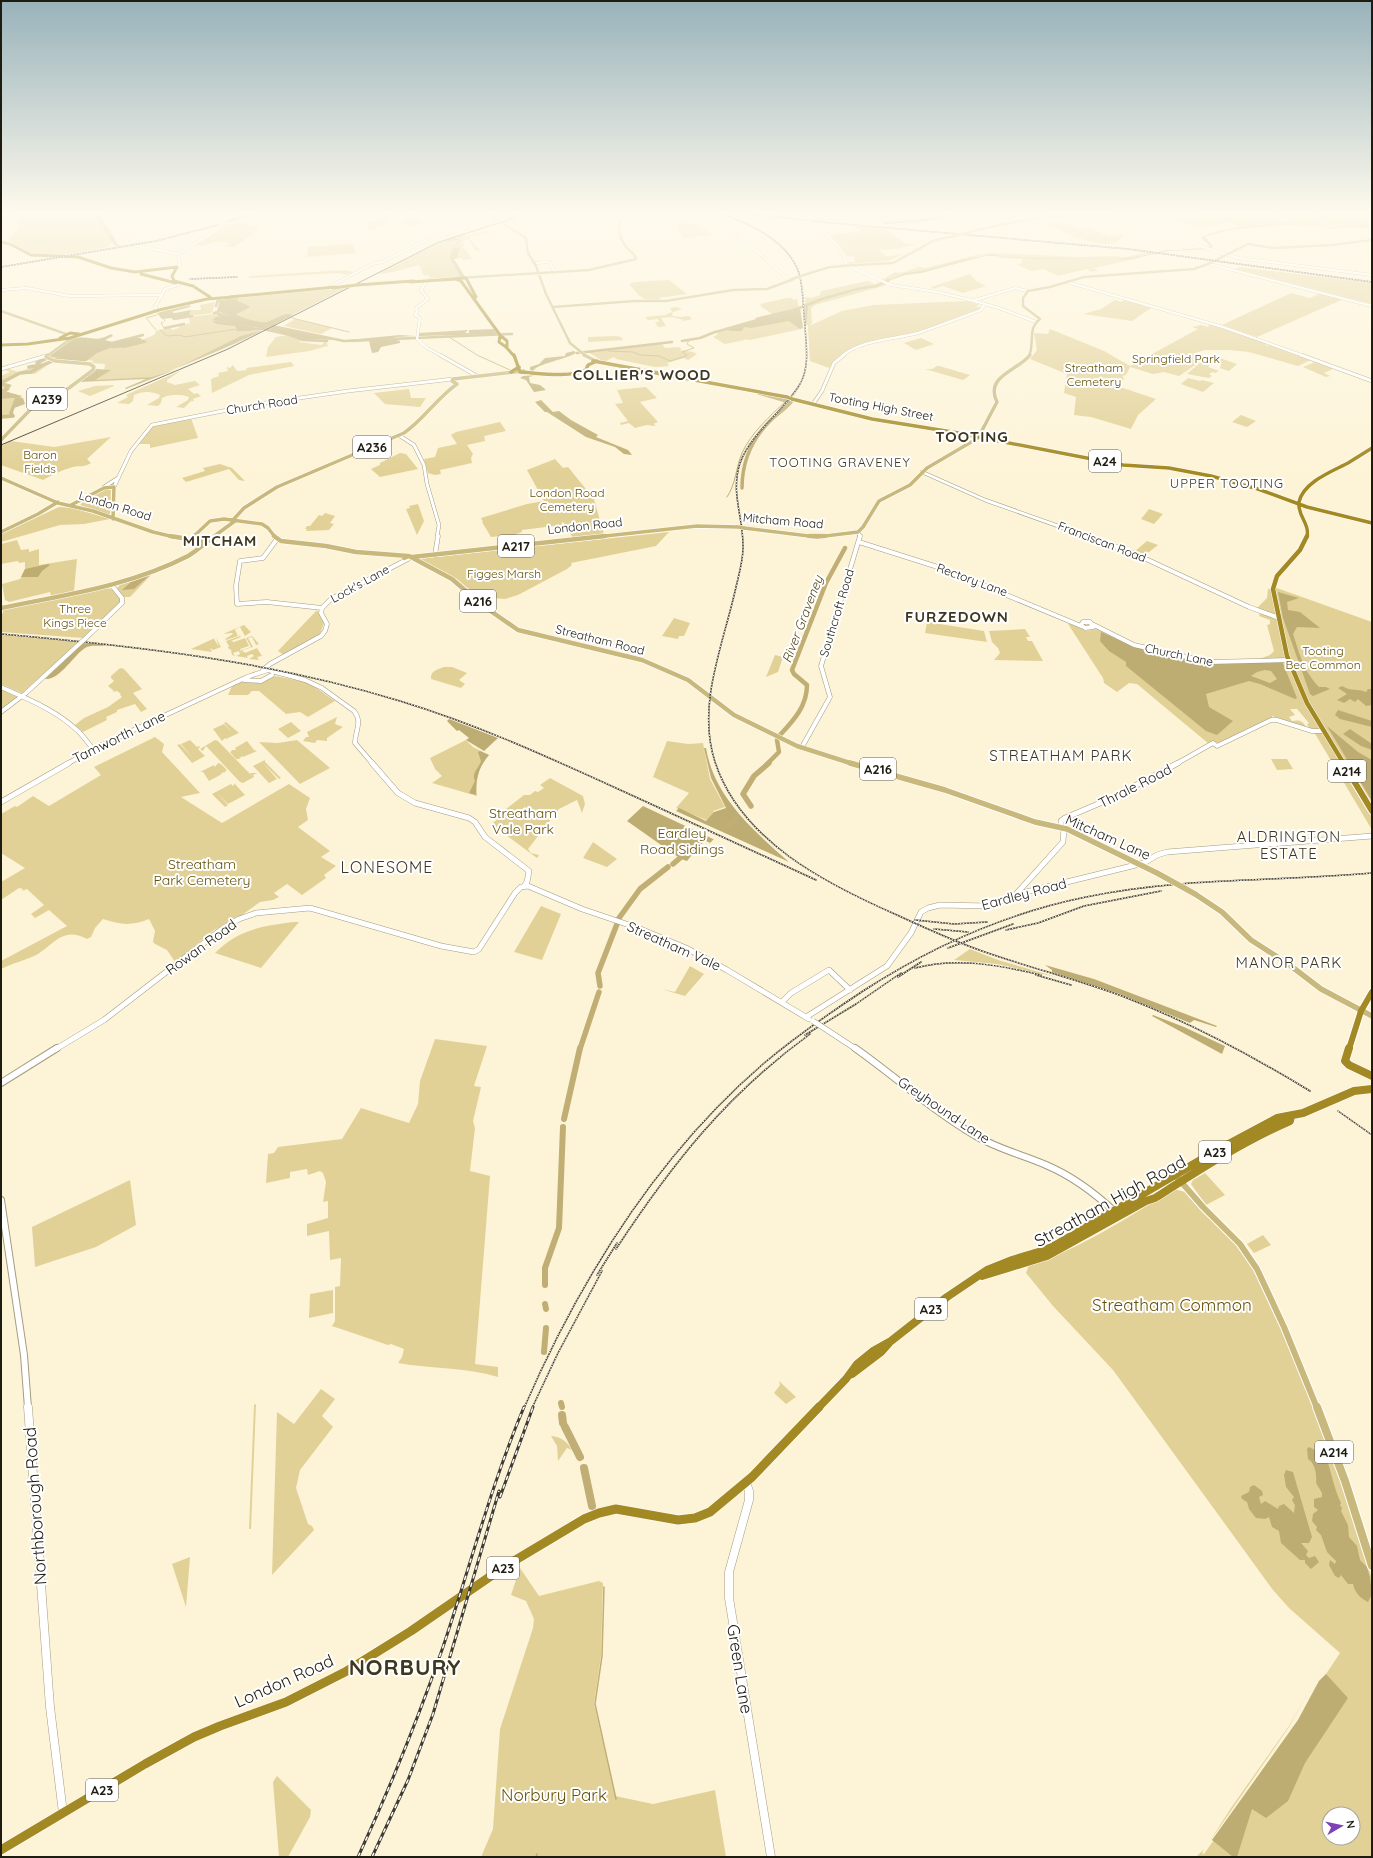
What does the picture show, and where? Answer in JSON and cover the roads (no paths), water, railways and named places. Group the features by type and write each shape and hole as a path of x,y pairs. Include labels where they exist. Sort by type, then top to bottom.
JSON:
{"highway":[{"path":"1,344 28,344 66,338 157,311 207,299"},
{"path":"476,299 500,334 521,369"},
{"path":"511,372 521,369 537,374 574,374 585,371 594,360"},
{"name":"A24","path":"594,360 813,404"},
{"name":"Tooting High Street","path":"813,404 873,419 979,436 1044,450 1132,466 1169,468 1201,474 1246,485 1299,504"},
{"path":"1299,504 1306,490 1317,480 1371,450"},
{"name":"A24","path":"1299,504 1372,524"},
{"name":"A214","path":"1299,504 1299,511 1306,523 1308,532 1301,550 1274,582 1273,594 1289,660 1308,706 1372,812"},
{"path":"1372,992 1362,1011 1345,1062 1372,1076"},
{"name":"Streatham High Road","path":"593,1515 606,1510 616,1509 678,1520 695,1518 710,1512 746,1483 849,1376 861,1360 879,1347 891,1341 947,1297 992,1267 1052,1247 1113,1210 1176,1176 1247,1133 1282,1116 1291,1116 1338,1097 1346,1092 1372,1089"},
{"name":"Streatham High Road","path":"1338,1097 1372,1093"},
{"name":"Streatham High Road","path":"977,1277 1047,1256 1181,1182 1212,1161 1265,1132 1290,1121 1291,1116"},
{"name":"London Road","path":"1,1850 148,1762 199,1735 273,1707 332,1680 361,1663 538,1546 593,1515"}],"main road":[{"path":"549,299 570,343 581,353 594,360"},
{"path":"553,307 635,301 666,301 680,299"},
{"path":"858,532 863,527 878,502 910,485 922,472 969,444 979,436 997,402 994,396 998,379 1004,373 1027,358 1033,348 1032,332 1036,322 1040,318 1025,309 1022,304 1022,299"},
{"path":"1,311 66,338 50,359"},
{"name":"A239","path":"1,440 30,410 69,388 94,368 90,364 50,359"},
{"name":"A236","path":"1,608 99,586 114,585 171,564 200,548 234,522 240,514 254,502 296,477 400,436 420,420 442,394 457,384 453,380 521,369"},
{"name":"A236","path":"474,376 511,372"},
{"name":"London Road","path":"1,477 56,502 102,515 144,530 208,541"},
{"path":"1,532 51,507 56,502 70,505 80,502 104,487 114,487 112,512 112,517 114,519"},
{"path":"79,508 76,506 80,502"},
{"path":"102,515 109,515 112,512"},
{"path":"194,539 212,521 219,519 261,526 266,529 276,540"},
{"name":"London Road","path":"276,540 326,546 356,552 397,555 408,558 704,526"},
{"name":"Mitcham Road","path":"704,526 738,527 817,537 858,532"},
{"name":"Streatham Road","path":"408,558 418,561 452,579 482,605 517,630 626,655 650,663 688,680 734,715 779,738"},
{"name":"Mitcham Lane","path":"779,738 818,754 939,788 1032,821 1062,828 1142,864 1219,909 1251,940 1287,963 1321,990 1372,1016"},
{"name":"A214","path":"1176,1176 1203,1207 1240,1244 1251,1259 1264,1283 1297,1356 1324,1423 1345,1481 1372,1566"}],"street":[{"path":"157,311 155,308 160,299"},
{"path":"428,299 417,307 415,315 420,318 417,337 425,346 474,376"},
{"path":"965,299 984,305 998,307 1036,322"},
{"path":"972,301 985,299"},
{"path":"1125,299 1246,334 1372,381"},
{"path":"1344,299 1372,306"},
{"path":"813,404 822,391 834,363 848,351 863,345 913,335 944,325 981,310 984,305"},
{"path":"2,368 50,359"},
{"name":"Church Road","path":"114,487 131,451 137,442 149,427 159,423 258,404 348,391 453,380"},
{"name":"Church Road","path":"436,381 453,380"},
{"path":"400,436 414,445 424,465 426,483 439,525 435,555"},
{"name":"Franciscan Road","path":"922,472 985,500 1131,552 1249,607 1279,618"},
{"path":"104,487 118,478"},
{"path":"858,532 860,535 859,543"},
{"path":"267,551 271,542 269,540"},
{"path":"257,559 267,551 276,540"},
{"path":"241,680 259,682 265,680 269,670 323,634 327,624 321,613 322,608 272,602 237,604 236,586 240,561 264,557 276,540"},
{"name":"Rectory Lane","path":"859,543 909,557 987,585 1081,624"},
{"name":"Southcroft Road","path":"802,747 830,698 830,693 821,672 821,666 859,543"},
{"name":"Lock's Lane","path":"322,608 331,599 408,558"},
{"path":"1,712 22,696 122,603 122,598 118,594 114,585"},
{"path":"1086,621 1094,626 1086,628 1081,624 1086,621"},
{"name":"Church Lane","path":"1094,626 1134,645 1209,662 1222,663 1289,660"},
{"path":"269,670 311,682 357,713 360,722 354,738 355,743 398,793 415,803 468,817 475,822 488,840 528,870 530,873 526,885"},
{"name":"Tamworth Lane","path":"1,802 93,749 241,680 269,670"},
{"path":"259,682 256,679 260,674"},
{"path":"1,687 22,696 71,725 93,749"},
{"name":"Thrale Road","path":"1062,828 1061,821 1067,817 1090,809 1215,745 1271,720 1283,721 1312,731 1323,731"},
{"path":"1015,895 1063,842 1062,828"},
{"name":"Eardley Road","path":"806,1017 850,990 891,962 922,912 928,908 940,905 988,906 1015,895 1142,864 1157,855 1175,851 1372,836"},
{"name":"Rowan Road","path":"1,1083 104,1020 222,929 239,919 256,913 293,908 310,908 440,946 475,952 480,948 514,893 526,885"},
{"name":"Streatham Vale","path":"526,885 576,907 650,933 686,948 813,1021"},
{"path":"782,1002 791,993 829,970 850,990"},
{"name":"Greyhound Lane","path":"813,1021 849,1044 968,1131 1006,1150 1048,1166 1076,1182 1119,1216"},
{"name":"Northborough Road","path":"1,1200 24,1355 49,1699 63,1813"},
{"name":"Green Lane","path":"746,1483 749,1492 749,1500 729,1572 730,1598 771,1857"}],"waterway":[{"path":"216,306 218,300 230,299 248,307 228,317"},
{"path":"682,341 700,338 715,332 784,314 823,299"},
{"name":"River Graveney","path":"805,325 807,305"},
{"path":"165,321 160,313 168,311"},
{"path":"168,311 174,319 192,316"},
{"path":"214,313 218,312 219,315 228,317"},
{"path":"220,313 229,315"},
{"path":"156,330 146,318 157,315"},
{"path":"283,316 290,317"},
{"path":"228,317 344,341 512,334"},
{"path":"292,318 349,332"},
{"path":"163,322 161,323 164,328"},
{"path":"165,328 184,324"},
{"path":"259,328 290,335 303,340 327,341"},
{"path":"160,330 167,336 180,335 185,337 237,329 237,331 266,329"},
{"path":"51,356 75,339 88,344 103,341 112,343 143,335"},
{"path":"446,335 477,355 510,370"},
{"path":"113,347 124,346 140,339"},
{"path":"608,351 633,352 640,355 659,356 670,361 686,356 687,355 682,352 694,348 687,344 689,340"},
{"path":"577,353 672,342"},
{"path":"84,356 117,344"},
{"path":"37,363 51,356"},
{"path":"79,356 84,356"},
{"path":"59,359 84,356"},
{"path":"43,365 57,359"},
{"path":"1,383 20,373 31,372 43,365"},
{"path":"29,367 43,365"},
{"path":"1,384 9,386 2,392 17,397 11,413 13,416 1,417"},
{"name":"River Graveney","path":"759,393 790,402"},
{"path":"727,497 732,487 740,458 750,439 761,425 786,401"},
{"name":"River Graveney","path":"742,488 742,478 746,460 753,443 763,428 791,402"},
{"path":"567,423 586,435"},
{"name":"River Graveney","path":"780,735 795,718 805,700 807,685 794,674 792,670 826,583 845,548"},
{"name":"River Graveney","path":"767,764 779,752 777,740"},
{"name":"River Graveney","path":"751,806 743,794 754,776 769,763"},
{"name":"River Graveney","path":"723,828 736,819"},
{"name":"River Graveney","path":"673,864 680,858"},
{"name":"River Graveney","path":"619,918 640,889 668,867"},
{"name":"River Graveney","path":"600,986 598,973 617,924"},
{"name":"River Graveney","path":"580,1049 599,992"},
{"name":"River Graveney","path":"564,1119 580,1048"},
{"name":"River Graveney","path":"545,1285 545,1268 559,1228 563,1127"},
{"name":"River Graveney","path":"545,1304 546,1309"},
{"name":"River Graveney","path":"544,1352 546,1328"},
{"name":"River Graveney","path":"561,1403 562,1407"},
{"name":"River Graveney","path":"562,1415 563,1423"},
{"name":"River Graveney","path":"565,1427 580,1457"},
{"name":"River Graveney","path":"584,1468 592,1506"},
{"path":"604,1587 602,1656 595,1704 616,1799"}],"tram line":[{"path":"1,445 228,349 327,299"}],"railway":[{"path":"803,299 806,348 806,363 803,377 793,394 752,441 745,452 737,474 736,485 742,526 743,548 740,572 719,652 710,696 710,740 715,762 727,790 744,815 765,837 789,856 815,874 842,889 955,941"},
{"path":"1,634 152,650 252,665 302,675 400,701 461,722 522,746 816,880"},
{"path":"955,941 1027,912 1086,897 1121,891 1193,883 1372,873"},
{"path":"1006,930 1038,923 1084,906 1161,891"},
{"path":"915,920 954,924 987,922"},
{"path":"961,943 1013,924"},
{"path":"934,929 968,932"},
{"path":"524,1408 546,1360 596,1267 624,1222 688,1139 724,1100 787,1044 837,1008 889,975 915,960 955,941"},
{"path":"955,941 961,943"},
{"path":"948,948 961,943"},
{"path":"961,943 1127,998 1151,1008 1220,1040 1310,1091"},
{"path":"898,977 921,962"},
{"path":"915,968 947,963 962,963 994,965 1041,975"},
{"path":"805,1035 856,1004 901,973"},
{"path":"1036,975 1071,985"},
{"path":"616,1249 658,1188 702,1132 752,1081 810,1034"},
{"path":"1338,1111 1372,1135"},
{"path":"597,1275 617,1243"},
{"path":"532,1408 558,1353 602,1271"},
{"path":"358,1857 414,1727 424,1700 453,1617 501,1466 524,1407"},
{"path":"500,1497 533,1407"},
{"path":"372,1857 408,1780 433,1714 499,1491"}],"district":[{"name":"COLLIER'S WOOD","path":"642,375"},
{"name":"TOOTING","path":"972,437"},
{"name":"TOOTING GRAVENEY","path":"840,462"},
{"name":"UPPER TOOTING","path":"1227,483"},
{"name":"MITCHAM","path":"220,541"},
{"name":"FURZEDOWN","path":"957,617"},
{"name":"STREATHAM PARK","path":"1061,756"},
{"name":"ALDRINGTON ESTATE","path":"1289,846"},
{"name":"LONESOME","path":"387,867"},
{"name":"MANOR PARK","path":"1289,963"},
{"name":"NORBURY","path":"405,1667"}],"park label":[{"name":"Springfield Park","path":"1176,359"},
{"name":"Streatham Cemetery","path":"1094,375"},
{"name":"Baron Fields","path":"40,462"},
{"name":"London Road Cemetery","path":"567,500"},
{"name":"Figges Marsh","path":"504,574"},
{"name":"Three Kings Piece","path":"75,616"},
{"name":"Tooting Bec Common","path":"1323,658"},
{"name":"Streatham Vale Park","path":"523,822"},
{"name":"Eardley Road Sidings","path":"682,842"},
{"name":"Streatham Park Cemetery","path":"202,872"},
{"name":"Streatham Common","path":"1172,1305"},
{"name":"Norbury Park","path":"554,1795"}]}
